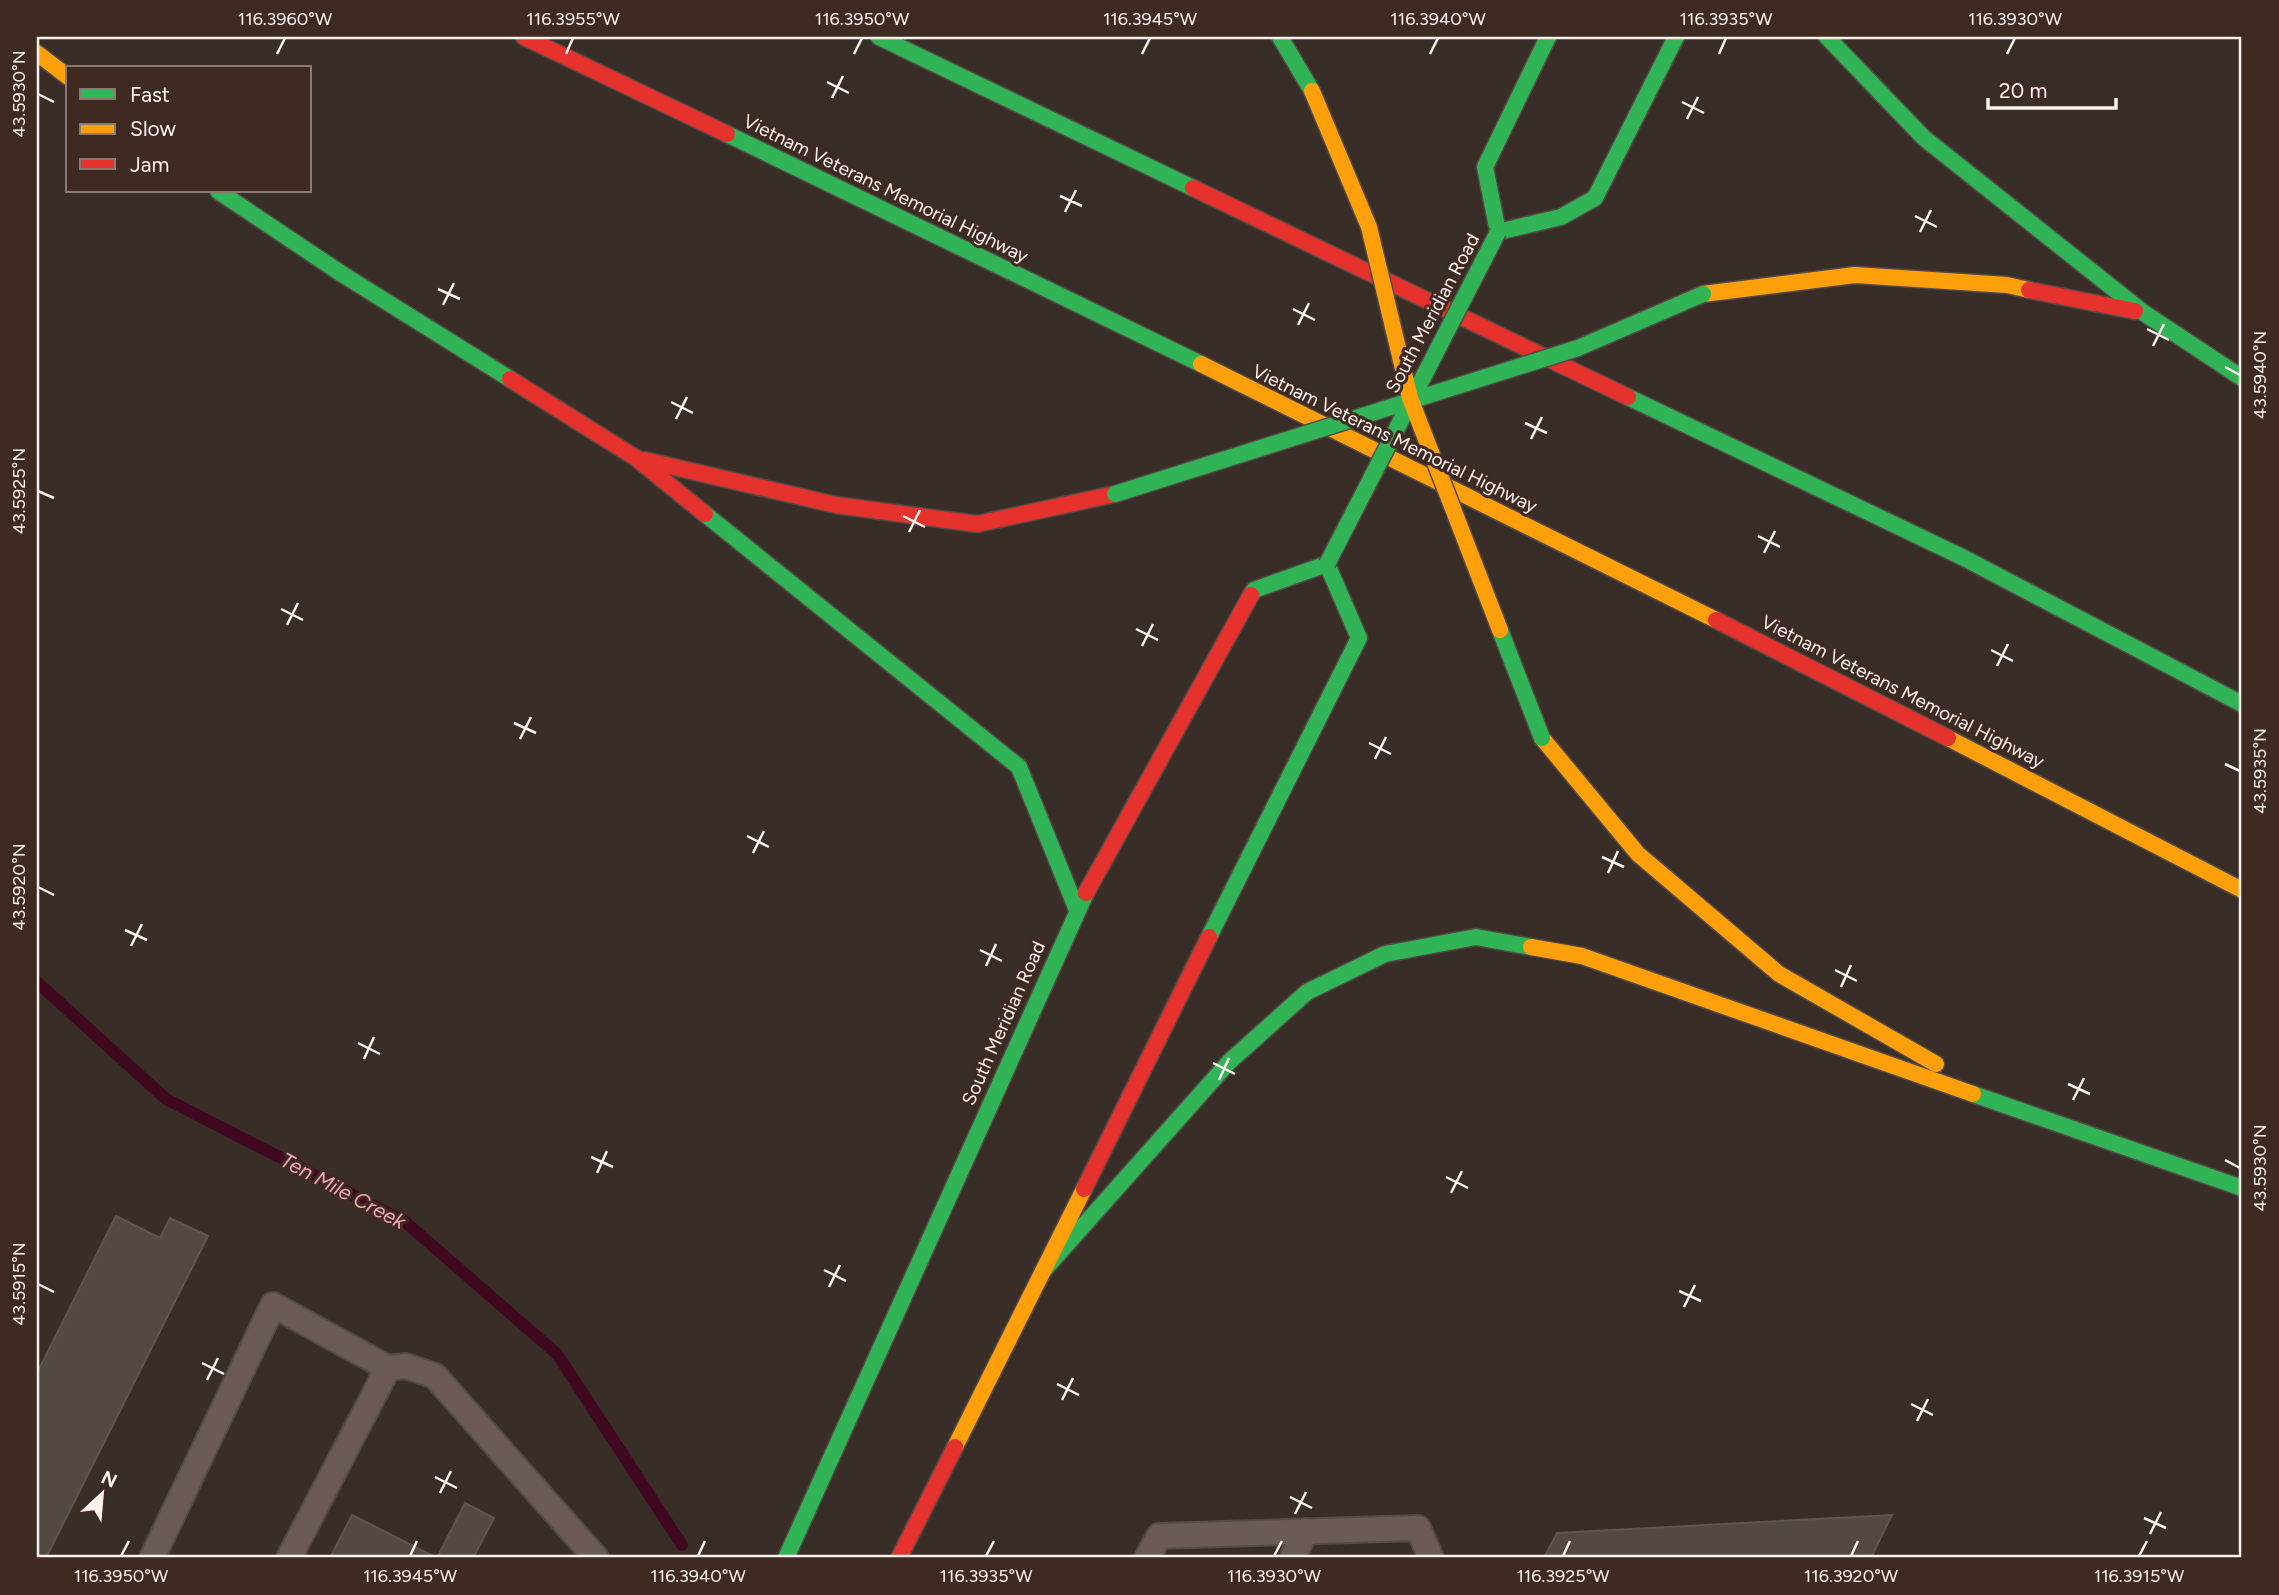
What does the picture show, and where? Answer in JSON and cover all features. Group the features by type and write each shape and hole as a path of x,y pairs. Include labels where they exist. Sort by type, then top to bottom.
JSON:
{"main road":[{"name":"Vietnam Veterans Memorial Highway","path":"524,37 906,220 1911,716 2242,890"},
{"path":"880,37 1964,558 2242,704"},
{"path":"1280,37 1312,91 1369,227 1410,398 1542,738 1638,854 1779,974 2023,1113"},
{"name":"South Meridian Road","path":"786,1558 1077,910 1254,590 1327,564 1410,398 1498,232 1485,167 1548,37"},
{"name":"South Meridian Road","path":"1498,232 1565,217 1580,211 1595,198 1676,37"},
{"path":"1828,37 1924,138 2144,313 2242,379"},
{"path":"37,52 66,75"},
{"path":"219,192 342,275 636,458 1019,767 1077,910"},
{"path":"636,458 836,505 977,524 1115,494 1410,398 1578,348 1703,294 1854,275 2007,285 2144,313"},
{"path":"900,1558 1359,638 1327,564"},
{"path":"1043,1272 1229,1062 1307,992 1385,954 1476,937 1582,956 2242,1188"}],"lane":[{"path":"152,1558 273,1306 388,1368 406,1366 435,1376 596,1558"},
{"path":"289,1558 388,1368"},
{"path":"1147,1558 1159,1536 1418,1528 1431,1558"},
{"path":"1292,1558 1306,1531"}],"building":[{"path":"116,1216 160,1238 170,1218 208,1236 46,1558 37,1558 37,1373"},
{"path":"465,1503 494,1518 473,1558 437,1558"},
{"path":"352,1515 437,1558 330,1558"},
{"path":"1892,1515 1871,1558 1544,1558 1557,1533"}],"waterway":[{"name":"Ten Mile Creek","path":"37,982 166,1099 404,1221 557,1354 682,1545"}],"traffic: fast":[{"path":"879,37 1193,188"},
{"path":"1280,37 1312,91"},
{"path":"1548,37 1485,167 1498,232 1561,217 1595,198 1676,37"},
{"path":"1827,37 1924,138 2144,313 2242,378"},
{"path":"727,134 1201,364"},
{"path":"219,192 342,274 510,379"},
{"path":"1327,564 1498,232"},
{"path":"1115,494 1578,348 1703,294"},
{"path":"1628,397 1964,558 2242,704"},
{"path":"705,514 1019,767 1077,910"},
{"path":"1209,937 1359,638 1327,564 1254,590 1251,595"},
{"path":"1500,630 1542,738"},
{"path":"786,1558 1086,893"},
{"path":"1043,1271 1229,1062 1307,992 1385,954 1476,937 1531,947"},
{"path":"1973,1094 2242,1188"}],"traffic: slow":[{"path":"37,53 66,75"},
{"path":"1312,91 1369,227 1410,398 1500,630"},
{"path":"1703,294 1855,275 2007,285 2029,290"},
{"path":"1201,364 1716,620"},
{"path":"1542,738 1638,854 1779,974 1936,1064"},
{"path":"1948,738 2242,890"},
{"path":"1531,947 1582,956 1973,1094"},
{"path":"955,1447 1084,1189"}],"traffic: jam":[{"path":"524,37 727,134"},
{"path":"1193,188 1628,397"},
{"path":"2029,290 2135,311"},
{"path":"510,379 636,458 705,514"},
{"path":"644,460 836,505 977,524 1115,494"},
{"path":"1086,893 1251,595"},
{"path":"1716,620 1948,738"},
{"path":"1084,1189 1209,937"},
{"path":"899,1558 955,1447"}]}
